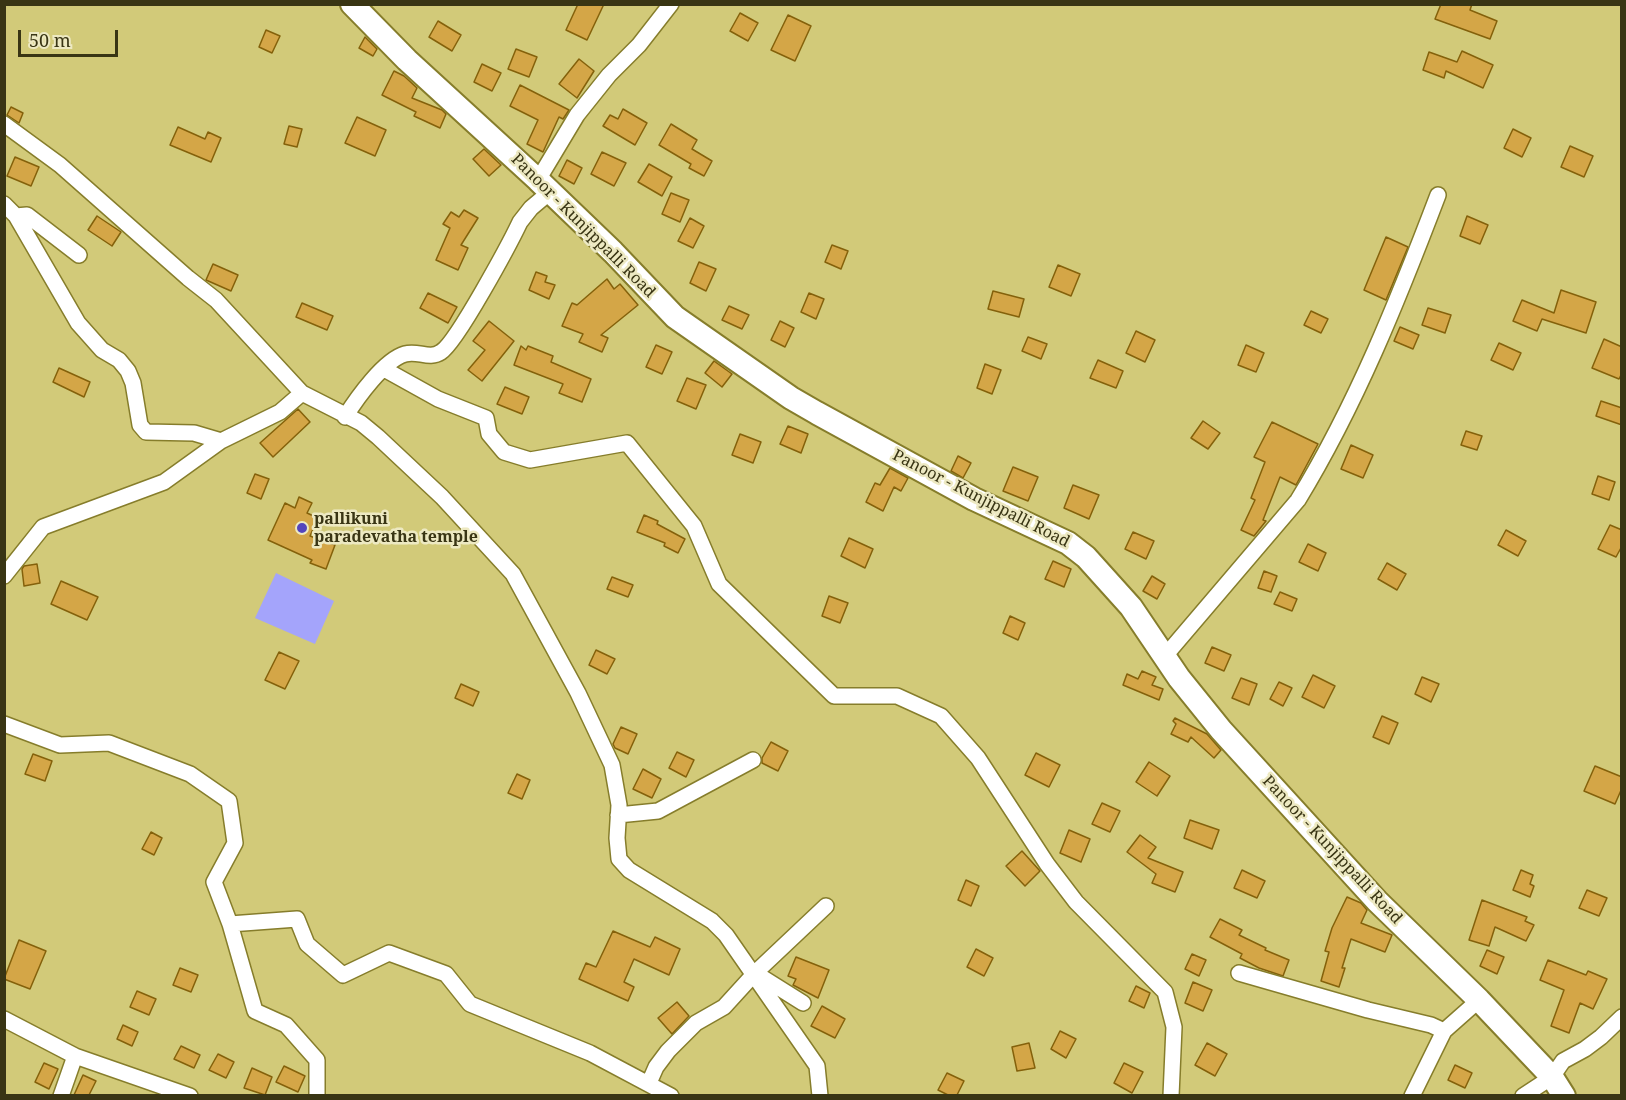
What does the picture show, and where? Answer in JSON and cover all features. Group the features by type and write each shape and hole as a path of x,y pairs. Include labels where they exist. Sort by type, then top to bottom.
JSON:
{"main road":[{"name":"Panoor - Kunjippalli Road","path":"352,4 407,60 613,252 675,317 791,398 974,499 1068,543 1086,557 1131,607 1221,730 1377,901 1479,1000 1558,1086"}],"street":[{"path":"345,417 360,393 384,369 406,353 428,356 442,352 458,331 520,222 544,186 577,115 609,75 639,45 671,4"},
{"path":"4,124 60,165 216,300 302,393 345,417 361,423 378,436 442,497 513,574 578,693 612,765 617,786 619,859 629,870 712,921 726,935 817,1065 820,1095"},
{"path":"1165,656 1298,501 1374,355 1438,195"},
{"path":"4,204 16,216 78,323 102,350 119,360 128,371 133,383 140,425 146,432 194,434 221,441"},
{"path":"16,216 27,215 80,255"},
{"path":"384,369 438,399 486,418 489,434 504,452 530,460 627,443 694,526 719,584 834,696 897,696 941,716 978,759 1047,864 1076,902 1165,992 1173,1026 1171,1095"},
{"path":"4,576 43,527 164,482 221,441 280,412 302,393"},
{"path":"4,724 60,745 109,743 190,774 229,801 235,843 214,882 230,924 255,1011 286,1025 317,1060 317,1095"},
{"path":"618,815 658,811 753,760"},
{"path":"649,1083 656,1067 668,1051 696,1023 724,1007 754,973 826,906"},
{"path":"230,924 297,919 307,944 343,975 389,953 446,974 470,1004 590,1053 671,1095"},
{"path":"754,973 803,1003"},
{"path":"1239,973 1368,1010 1431,1025 1444,1031"},
{"path":"1412,1095 1444,1031 1479,1000"},
{"path":"1524,1095 1558,1086 1563,1061 1593,1043 1622,1017"},
{"path":"4,1019 75,1056 190,1095"},
{"path":"61,1095 75,1056"}],"water":[{"path":"276,573 334,601 315,644 255,618"}],"building":[{"path":"578,4 604,4 587,40 566,30"},
{"path":"1441,4 1472,4 1470,10 1497,21 1490,39 1435,19"},
{"path":"740,13 758,23 748,41 730,31"},
{"path":"788,15 811,26 795,61 771,50"},
{"path":"438,21 461,35 452,51 429,37"},
{"path":"266,30 280,36 272,53 259,47"},
{"path":"365,37 377,49 373,56 359,48"},
{"path":"516,49 537,57 529,77 508,69"},
{"path":"1462,51 1493,65 1483,88 1446,71 1444,78 1423,70 1429,52 1457,62"},
{"path":"579,59 594,71 577,98 559,84"},
{"path":"482,64 501,73 492,91 474,82"},
{"path":"394,71 404,76 417,88 412,98 442,110 446,114 440,128 414,116 416,112 382,95"},
{"path":"520,85 569,110 563,119 559,117 543,152 527,144 538,120 510,106"},
{"path":"11,107 23,113 19,123 7,115"},
{"path":"623,109 647,123 635,145 603,126 610,115 618,119"},
{"path":"357,117 386,130 375,156 345,143"},
{"path":"671,124 697,140 692,149 712,161 704,176 689,168 691,164 659,145"},
{"path":"289,126 302,129 297,147 284,144"},
{"path":"178,127 205,139 208,132 221,138 211,162 170,145"},
{"path":"1513,129 1531,138 1522,157 1504,148"},
{"path":"1570,146 1593,156 1584,177 1561,167"},
{"path":"484,149 501,165 489,176 473,159"},
{"path":"602,152 626,163 614,186 591,174"},
{"path":"15,157 39,167 31,186 7,176"},
{"path":"567,160 582,168 574,184 559,176"},
{"path":"649,164 672,177 662,196 638,182"},
{"path":"671,193 689,200 680,222 662,214"},
{"path":"464,210 478,218 461,245 468,248 458,270 436,260 450,228 443,224 451,212 459,217"},
{"path":"97,216 121,232 112,246 88,230"},
{"path":"1467,216 1488,225 1480,244 1460,236"},
{"path":"690,218 704,226 693,248 678,241"},
{"path":"1386,237 1408,247 1386,300 1364,290"},
{"path":"832,245 848,251 841,269 825,262"},
{"path":"699,262 716,269 706,291 690,283"},
{"path":"213,264 238,275 231,291 206,280"},
{"path":"1058,265 1080,274 1071,296 1049,287"},
{"path":"536,272 547,276 545,282 555,285 549,299 529,290"},
{"path":"607,279 614,289 620,284 638,305 601,335 608,338 602,352 579,342 583,334 562,326 572,303 577,305"},
{"path":"1561,290 1596,302 1586,333 1542,319 1537,331 1513,321 1522,300 1554,313"},
{"path":"993,291 1024,299 1019,317 988,309"},
{"path":"428,293 457,307 448,323 420,308"},
{"path":"809,293 824,299 816,319 801,312"},
{"path":"302,303 333,316 327,330 296,317"},
{"path":"729,306 749,315 742,329 722,320"},
{"path":"1428,308 1451,315 1445,333 1422,325"},
{"path":"1311,311 1328,319 1321,333 1304,325"},
{"path":"489,321 514,341 482,381 468,370 485,350 473,341"},
{"path":"780,321 794,328 785,347 771,340"},
{"path":"1400,327 1419,335 1413,349 1394,341"},
{"path":"1136,331 1155,340 1145,362 1126,353"},
{"path":"1028,337 1047,344 1041,359 1022,351"},
{"path":"1604,339 1622,347 1622,373 1619,379 1592,368"},
{"path":"1499,343 1521,353 1513,370 1491,360"},
{"path":"656,345 672,352 662,374 646,367"},
{"path":"1246,345 1264,353 1256,372 1238,365"},
{"path":"521,346 526,350 528,346 553,356 551,362 591,379 582,402 559,393 563,384 514,365"},
{"path":"1098,360 1123,371 1116,388 1090,378"},
{"path":"714,361 732,374 722,387 705,373"},
{"path":"985,364 1001,370 992,394 977,388"},
{"path":"59,368 90,382 84,397 53,382"},
{"path":"687,378 706,385 696,409 677,401"},
{"path":"505,387 529,397 522,414 497,404"},
{"path":"1601,401 1622,408 1622,425 1596,416"},
{"path":"298,409 310,422 273,457 260,443"},
{"path":"1203,421 1220,433 1208,449 1191,438"},
{"path":"1272,422 1318,444 1296,485 1280,477 1263,520 1266,521 1254,536 1241,530 1255,500 1251,498 1265,462 1254,457"},
{"path":"788,426 808,434 801,453 780,444"},
{"path":"1466,431 1482,436 1477,450 1461,445"},
{"path":"740,434 761,442 753,463 732,455"},
{"path":"1351,445 1373,455 1363,478 1341,469"},
{"path":"958,456 971,463 963,478 951,471"},
{"path":"1013,467 1038,477 1028,501 1003,491"},
{"path":"890,468 908,478 901,491 894,487 883,511 866,502 875,483 880,485"},
{"path":"255,474 269,479 261,499 247,493"},
{"path":"1598,476 1615,482 1609,500 1592,494"},
{"path":"1073,485 1099,495 1089,519 1064,508"},
{"path":"299,497 312,503 307,513 318,518 310,536 335,545 326,569 268,540 285,503 295,508"},
{"path":"644,515 658,521 657,524 685,539 678,553 664,546 665,543 637,532"},
{"path":"1610,525 1622,530 1622,546 1616,557 1598,549"},
{"path":"1506,530 1526,541 1518,556 1498,545"},
{"path":"1133,532 1154,541 1146,559 1125,549"},
{"path":"849,538 873,549 865,568 841,556"},
{"path":"1308,544 1326,553 1318,571 1299,562"},
{"path":"1053,561 1071,569 1064,587 1045,579"},
{"path":"1387,563 1406,574 1397,590 1378,579"},
{"path":"37,564 40,583 24,586 22,569 24,566"},
{"path":"1264,571 1277,576 1271,592 1258,588"},
{"path":"1152,576 1165,584 1157,599 1143,591"},
{"path":"612,577 633,585 628,597 607,589"},
{"path":"61,581 98,597 87,620 51,604"},
{"path":"1280,592 1297,599 1292,611 1274,604"},
{"path":"829,596 848,603 840,623 822,616"},
{"path":"1010,616 1025,623 1018,640 1003,633"},
{"path":"1212,647 1231,655 1224,671 1205,663"},
{"path":"596,650 615,659 607,674 589,665"},
{"path":"279,652 299,661 285,689 265,680"},
{"path":"1142,671 1156,677 1152,685 1163,689 1159,700 1123,685 1127,674 1138,679"},
{"path":"1313,675 1335,686 1324,708 1302,697"},
{"path":"1422,677 1439,684 1431,702 1415,694"},
{"path":"1241,678 1257,684 1249,705 1232,698"},
{"path":"1279,682 1292,688 1283,706 1270,699"},
{"path":"461,684 479,692 473,706 455,698"},
{"path":"1382,716 1398,723 1389,744 1373,737"},
{"path":"1175,718 1207,734 1221,750 1214,758 1191,737 1188,742 1171,734 1176,724 1173,721"},
{"path":"621,727 637,734 628,754 615,748 613,744"},
{"path":"771,742 788,751 778,771 762,763 762,758"},
{"path":"677,752 694,760 686,777 669,768"},
{"path":"1036,753 1060,765 1049,787 1025,775"},
{"path":"33,754 52,761 45,781 25,774"},
{"path":"1149,762 1170,776 1157,796 1136,782"},
{"path":"1595,766 1622,777 1622,788 1615,804 1584,791"},
{"path":"643,769 661,779 652,798 633,789"},
{"path":"517,774 530,780 522,799 508,793"},
{"path":"1102,803 1120,811 1110,832 1092,824"},
{"path":"1190,820 1219,830 1212,849 1184,838"},
{"path":"1069,830 1090,839 1081,862 1060,853"},
{"path":"151,832 162,838 154,855 142,849"},
{"path":"1140,835 1156,847 1148,858 1183,872 1175,892 1152,883 1156,874 1127,852"},
{"path":"1022,851 1040,871 1025,886 1006,866"},
{"path":"1242,870 1265,881 1257,898 1234,888"},
{"path":"1521,870 1533,875 1530,884 1534,886 1530,897 1513,890"},
{"path":"966,880 979,886 971,906 958,900"},
{"path":"1587,890 1607,898 1599,916 1579,908"},
{"path":"1347,897 1361,903 1367,910 1361,923 1392,935 1385,952 1351,939 1339,987 1321,981 1329,952 1325,951 1332,928"},
{"path":"1482,900 1527,917 1525,921 1534,925 1526,941 1495,927 1489,946 1469,940"},
{"path":"1220,919 1242,930 1239,935 1289,960 1283,976 1259,968 1240,958 1242,954 1210,937"},
{"path":"613,931 650,947 655,937 680,949 669,975 634,959 624,982 634,987 628,1001 579,979 586,963 596,967"},
{"path":"19,940 46,951 30,989 4,979"},
{"path":"976,949 993,958 984,976 967,967"},
{"path":"1487,950 1504,957 1497,974 1480,966"},
{"path":"1192,954 1206,960 1199,976 1185,969"},
{"path":"796,957 829,970 818,998 793,985 796,979 788,976"},
{"path":"1548,960 1586,975 1588,971 1607,979 1593,1009 1580,1003 1569,1033 1551,1026 1564,990 1540,980"},
{"path":"180,968 198,975 191,992 173,985"},
{"path":"1193,982 1212,990 1203,1011 1185,1003"},
{"path":"1136,986 1150,993 1144,1008 1129,1001"},
{"path":"137,991 156,999 149,1015 130,1007"},
{"path":"677,1002 689,1016 672,1034 658,1018"},
{"path":"822,1006 845,1019 835,1038 811,1026"},
{"path":"123,1025 138,1032 132,1046 117,1039"},
{"path":"1060,1031 1076,1039 1066,1058 1051,1049"},
{"path":"1029,1043 1035,1068 1017,1071 1012,1047"},
{"path":"1207,1043 1227,1054 1215,1076 1195,1065"},
{"path":"181,1046 200,1055 194,1068 174,1059"},
{"path":"218,1054 234,1062 226,1078 209,1070"},
{"path":"44,1063 58,1069 49,1089 35,1082"},
{"path":"1124,1063 1143,1072 1132,1093 1114,1083"},
{"path":"1455,1065 1472,1073 1465,1088 1448,1080"},
{"path":"284,1066 305,1076 298,1092 276,1082"},
{"path":"252,1068 272,1077 265,1095 244,1088"},
{"path":"947,1073 964,1081 957,1095 948,1095 938,1090"},
{"path":"83,1075 96,1081 89,1095 74,1095"}],"place":[{"name":"pallikuni paradevatha temple","path":"302,528"}]}
